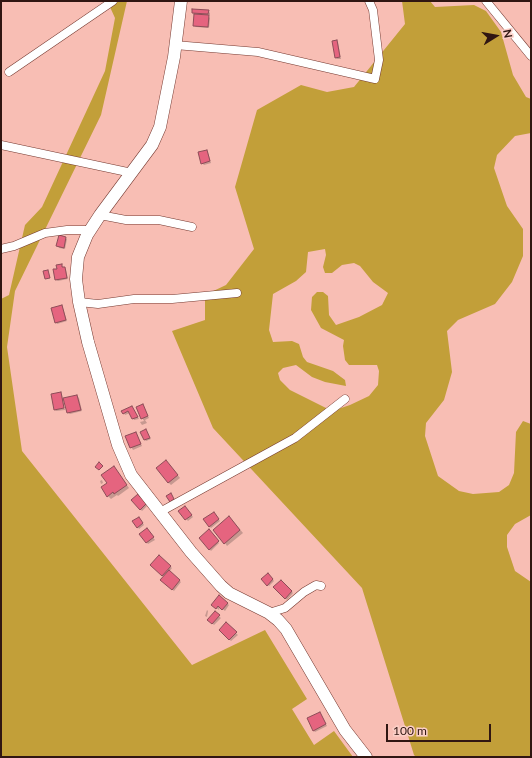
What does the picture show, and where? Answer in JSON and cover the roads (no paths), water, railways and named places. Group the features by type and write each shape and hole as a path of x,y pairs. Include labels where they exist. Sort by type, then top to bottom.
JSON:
{"street":[{"path":"9,72 113,1"},
{"path":"181,1 176,45 160,127 152,145 90,230 78,258 76,279 79,302 88,342 118,445 131,475 191,552 221,586 229,593 269,613 286,629 342,724 366,757"},
{"path":"176,45 258,52 375,79 379,60 373,10 369,1"},
{"path":"486,1 531,56"},
{"path":"1,145 132,173"},
{"path":"100,215 126,220 158,220 192,227"},
{"path":"1,249 14,246 45,234 67,230 90,230"},
{"path":"79,302 98,304 134,299 172,299 237,292"},
{"path":"160,512 295,438 345,398"},
{"path":"269,613 285,608 304,592 316,585 321,586"}]}
